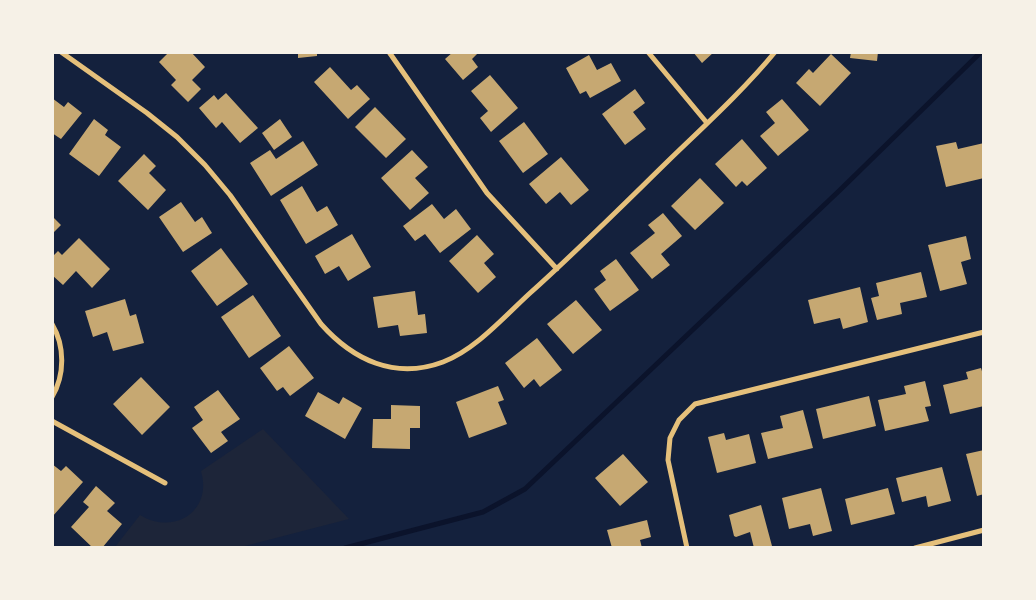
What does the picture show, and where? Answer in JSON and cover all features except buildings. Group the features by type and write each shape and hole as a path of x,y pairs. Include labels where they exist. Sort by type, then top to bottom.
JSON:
{"street":[{"path":"61,52 147,113 177,137 205,165 230,195 334,339 349,351 367,360 385,366 405,368 424,367 443,362 461,353 476,341 557,269 707,123 775,52"},
{"path":"389,52 487,192 557,269"},
{"path":"648,52 707,123"},
{"path":"52,324 57,332 62,355 61,375 52,397"},
{"path":"687,548 668,460 670,438 678,420 695,404 984,332"},
{"path":"52,421 165,483"},
{"path":"915,548 984,530"}],"shaded area":[{"path":"263,429 349,519 241,547 115,547 140,515 153,521 166,523 188,516 196,508 201,498 203,485 201,471"}],"waterway":[{"path":"345,548 483,512 525,489 840,190 981,52"}]}
